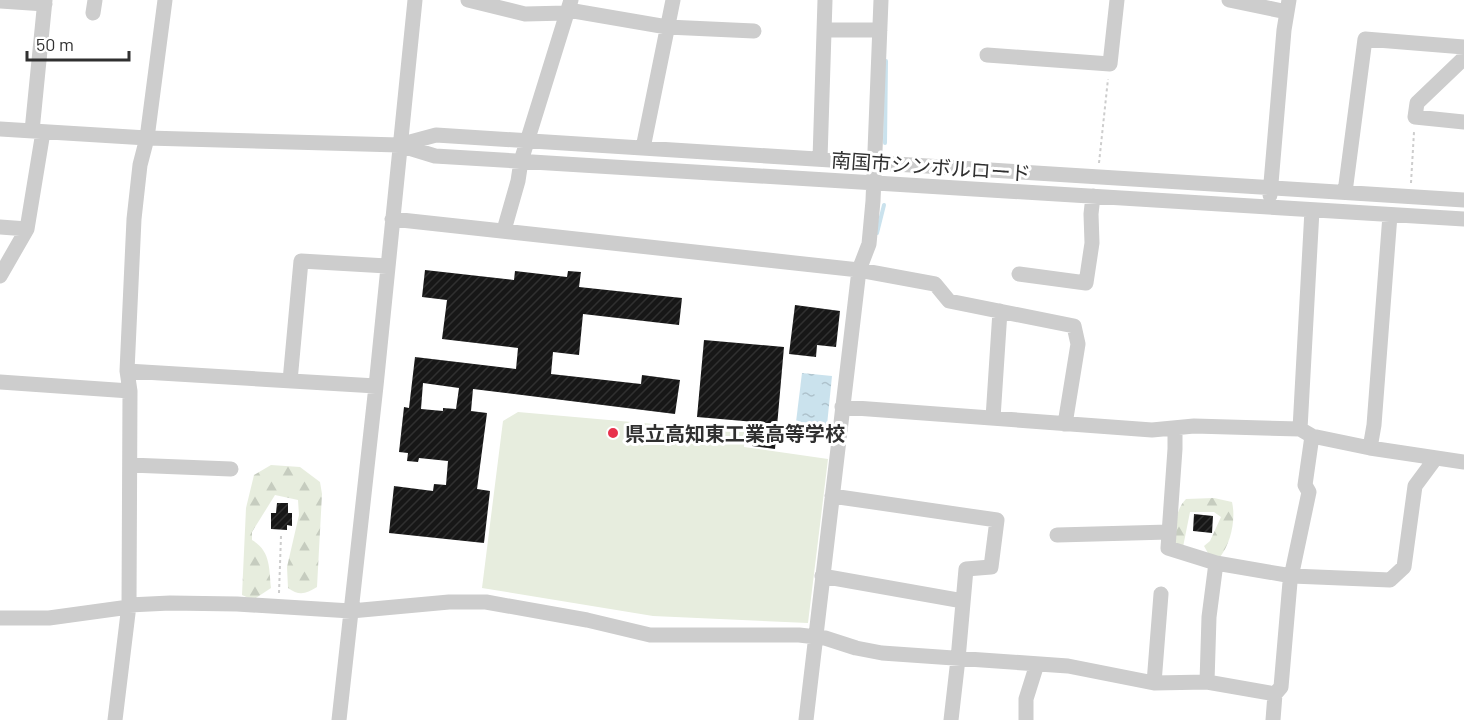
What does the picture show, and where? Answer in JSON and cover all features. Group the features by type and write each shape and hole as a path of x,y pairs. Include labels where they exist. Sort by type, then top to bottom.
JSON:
{"street":[{"path":"115,720 129,606 130,391 127,370 134,219 165,0"},
{"path":"339,720 415,0"},
{"path":"468,0 525,14 569,8 667,27 754,31"},
{"path":"643,148 673,0"},
{"path":"820,159 825,0"},
{"path":"806,720 859,270 869,244 876,163 881,0"},
{"path":"987,55 1110,64 1117,0"},
{"path":"1229,0 1288,6 1269,207"},
{"path":"0,1 45,2 38,132 27,229 0,276"},
{"path":"504,230 518,181 521,161 569,8"},
{"path":"824,30 880,30"},
{"path":"1345,192 1365,39 1464,47"},
{"path":"1464,58 1417,103 1415,117 1464,122"},
{"path":"0,129 147,138 399,145"},
{"name":"南国市シンボルロード","path":"399,145 436,135 1464,200"},
{"name":"南国市シンボルロード","path":"399,145 435,156 1464,219"},
{"path":"1018,274 1086,283 1092,243 1093,196"},
{"path":"1273,720 1275,694 1281,687 1292,576 1309,492 1305,485 1312,210"},
{"path":"1370,448 1374,424 1390,215"},
{"path":"392,219 859,270 936,284 949,301 1074,326 1078,344 1065,423"},
{"path":"0,227 27,229"},
{"path":"290,381 301,261 387,266"},
{"path":"993,418 1000,311"},
{"path":"127,370 376,386"},
{"path":"0,382 130,391"},
{"path":"842,407 1152,430 1194,426 1306,433 1370,448 1464,462"},
{"path":"1175,428 1168,548 1216,563 1292,576 1390,580 1404,567 1415,486 1435,459"},
{"path":"130,465 231,469"},
{"path":"832,496 997,520 991,567 966,569 951,720"},
{"path":"1057,535 1169,532"},
{"path":"1207,682 1209,617 1216,563"},
{"path":"822,576 963,601"},
{"path":"1154,682 1161,594"},
{"path":"0,618 49,618 129,606 170,603 351,611 449,602 486,602 554,613 650,635 816,636 882,653 1068,666 1154,682 1207,682 1275,694"},
{"path":"1026,720 1026,699 1037,664"}],"path":[{"path":"1098,169 1110,64"},
{"path":"1411,188 1415,117"},
{"path":"278,606 281,536"}],"green space":[{"path":"518,412 745,432 744,447 828,459 808,623 653,616 482,588 503,421"},
{"path":"271,465 300,467 320,482 322,494 317,587 302,593 288,588 287,567 299,515 298,500 275,495 252,532 252,540 263,549 266,555 271,588 253,600 242,595 246,508 254,475"},
{"path":"1214,498 1232,502 1233,509 1230,538 1220,557 1209,555 1204,546 1210,541 1221,517 1214,512 1190,512 1183,547 1174,544 1177,514 1186,499"}],"water":[{"path":"802,373 832,376 827,425 796,422"}],"building":[{"path":"425,270 514,280 515,271 567,277 568,271 581,272 579,287 682,298 679,325 583,314 579,355 553,352 551,374 641,384 642,375 680,380 675,414 473,389 471,411 487,413 477,489 490,491 484,543 389,533 394,486 433,491 434,484 446,485 448,461 419,458 418,462 407,461 408,453 399,452 404,407 409,408 415,357 516,369 518,348 442,339 447,300 422,297","holes":["423,383 459,388 456,409 443,408 443,411 421,409"]},
{"path":"795,305 840,311 836,347 817,345 816,357 789,354"},
{"path":"704,340 784,347 775,449 752,446 755,422 697,417"},
{"path":"277,503 288,503 288,513 292,513 292,526 287,525 287,530 271,529 271,513 276,513"},
{"path":"1194,514 1213,516 1212,533 1193,531"}],"waterway":[{"path":"885,143 886,61"},
{"path":"877,233 884,205"}],"place":[{"name":"県立高知東工業高等学校","path":"613,433"}]}
